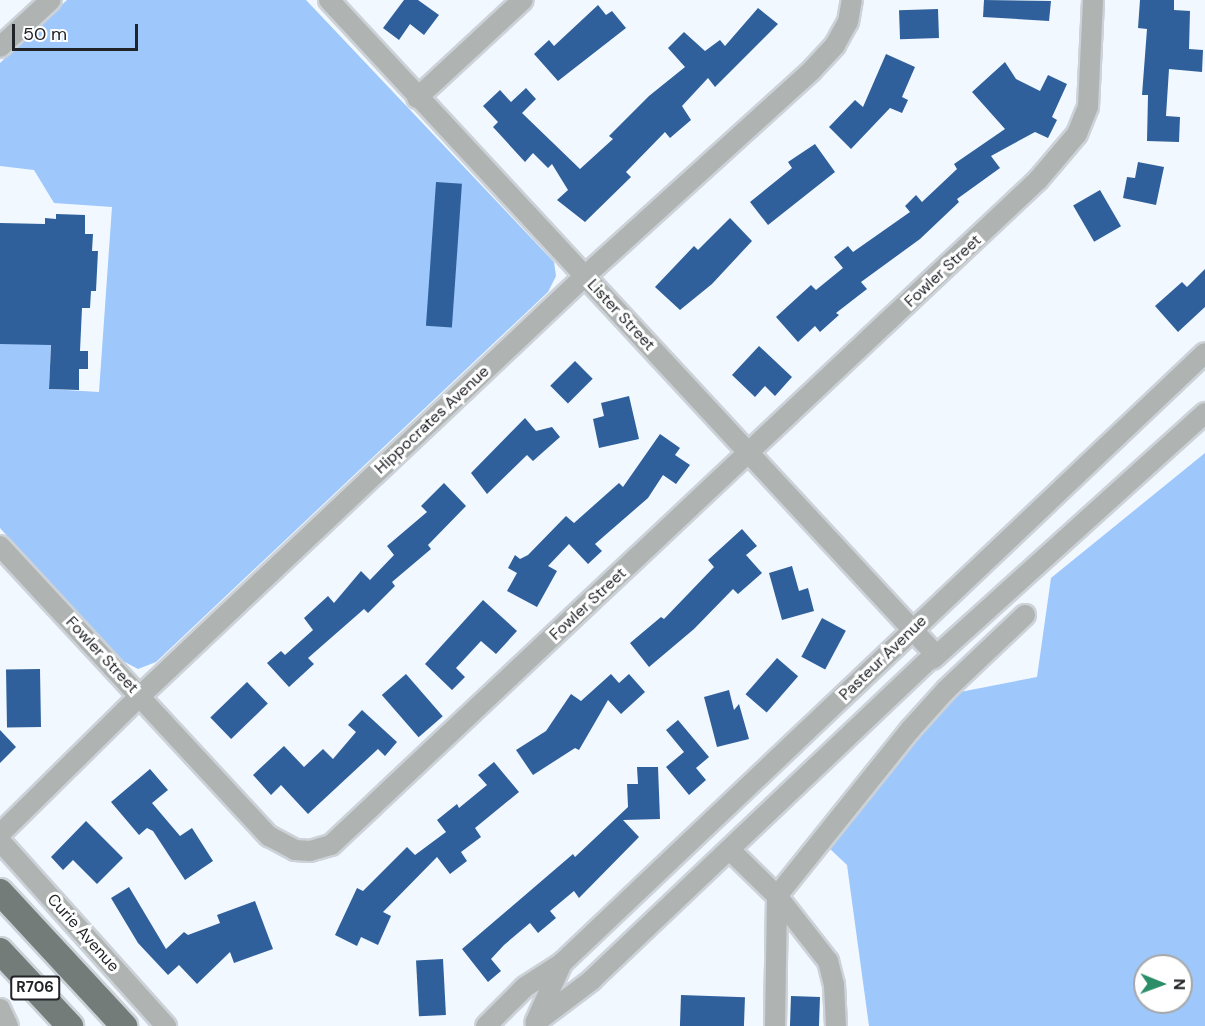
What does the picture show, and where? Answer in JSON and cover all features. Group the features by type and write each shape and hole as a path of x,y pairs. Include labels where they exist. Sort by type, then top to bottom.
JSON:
{"main road":[{"name":"Curie Avenue","path":"0,892 124,1026"},
{"name":"R706","path":"0,951 70,1026"}],"street":[{"path":"0,47 51,0"},
{"name":"Lister Street","path":"328,0 914,629 934,652 933,659"},
{"path":"417,98 524,0"},
{"name":"Hippocrates Avenue","path":"0,834 140,696 584,277 812,70 835,45 848,22 852,0"},
{"name":"Fowler Street","path":"0,546 277,842 302,851 331,845 1038,180 1077,134 1091,90 1093,0"},
{"name":"Pasteur Avenue","path":"486,1026 525,987 562,963 1205,353"},
{"path":"534,1025 592,980 933,659 1205,413"},
{"path":"776,1026 777,896 910,730 946,690 1025,615"},
{"name":"Curie Avenue","path":"0,841 166,1026"},
{"path":"730,850 777,896 828,962 834,985 836,1026"},
{"name":"Pasteur Avenue","path":"534,1025 562,963"},
{"path":"0,1009 8,1026"}],"shaded area":[{"path":"67,0 306,0 554,262 556,276 548,292 156,662 138,669 123,661 73,610 0,528 0,344 52,318 49,389 99,392 112,207 54,203 34,170 0,166 0,63"},
{"path":"1205,453 1205,1026 869,1026 847,865 828,847 955,693 1037,677 1051,578"}],"building":[{"path":"404,0 418,0 439,15 424,35 410,24 399,40 383,28"},
{"path":"984,0 1051,1 1049,21 983,17"},
{"path":"1140,0 1174,0 1174,10 1190,11 1189,49 1203,50 1202,72 1169,69 1166,116 1180,117 1179,142 1147,141 1148,95 1142,95 1147,29 1138,28"},
{"path":"598,5 606,15 612,11 626,28 558,81 534,54 549,40 554,46"},
{"path":"758,8 778,24 715,87 708,78 682,106 691,120 670,138 665,132 626,172 631,177 585,222 557,200 568,190 552,164 548,168 533,153 525,162 493,127 498,122 483,106 500,90 511,102 526,88 536,99 522,113 580,169 613,139 609,136 649,96 685,67 668,48 684,32 705,51 720,40 725,46"},
{"path":"938,9 939,38 900,39 899,10"},
{"path":"886,54 915,67 902,97 908,100 902,113 890,108 851,149 829,127 855,100 863,107"},
{"path":"1005,62 1016,79 1040,91 1048,75 1067,84 1052,117 1057,120 1048,138 1035,132 991,156 1000,168 957,199 959,202 920,239 861,282 867,289 836,313 839,315 820,332 815,326 798,342 776,317 811,285 816,290 843,268 834,257 848,246 853,252 910,212 905,206 916,195 922,202 957,169 954,164 1005,129 972,92"},
{"path":"815,144 835,172 768,225 750,202 792,168 788,162"},
{"path":"1138,162 1164,167 1156,205 1123,198 1127,177 1135,178"},
{"path":"436,182 462,184 452,327 426,326"},
{"path":"1100,190 1121,226 1094,242 1073,206"},
{"path":"56,214 85,215 85,234 93,234 92,251 98,251 96,291 91,291 90,308 82,308 80,351 88,351 88,369 79,369 79,390 49,389 51,345 0,344 0,223 45,224 45,218 56,219"},
{"path":"730,218 752,241 712,284 680,310 655,287 694,246 698,250"},
{"path":"1205,269 1205,307 1178,332 1155,306 1182,282 1187,287"},
{"path":"759,346 792,377 775,396 765,386 755,397 732,375"},
{"path":"575,361 593,379 568,403 550,386"},
{"path":"629,396 639,439 599,448 593,419 604,416 601,403"},
{"path":"525,418 536,431 552,427 560,437 533,461 527,455 487,494 471,473"},
{"path":"660,434 680,448 675,455 690,465 676,484 663,475 648,498 595,544 602,551 588,564 569,544 548,566 557,571 537,607 507,591 517,573 508,568 515,555 520,559 528,555 566,516 574,523 619,483 623,487"},
{"path":"444,483 466,506 428,545 431,549 392,582 395,586 368,613 364,609 308,658 314,664 289,687 267,663 281,651 285,655 313,630 304,618 328,596 334,603 361,571 370,580 394,555 387,546 427,512 421,506"},
{"path":"742,529 757,546 746,555 762,573 738,594 733,589 694,629 649,667 630,643 661,617 664,619 714,567 708,560"},
{"path":"792,566 799,591 808,588 814,611 782,620 769,573"},
{"path":"483,600 517,631 496,654 481,641 456,668 465,677 452,690 425,664"},
{"path":"822,618 846,631 825,670 801,657"},
{"path":"777,658 798,676 767,713 746,694"},
{"path":"40,669 41,727 7,728 6,670"},
{"path":"406,674 443,716 419,737 382,695"},
{"path":"611,674 619,683 629,674 645,692 621,714 608,700 579,750 575,748 533,775 516,750 546,731 571,694 581,701"},
{"path":"247,682 268,704 231,739 210,717"},
{"path":"729,690 734,710 739,704 749,739 717,747 704,697"},
{"path":"362,710 397,742 385,756 378,749 308,814 281,785 271,795 253,775 284,746 304,767 323,749 333,759 356,732 348,725"},
{"path":"678,720 709,757 696,768 706,780 689,795 666,767 684,752 666,730"},
{"path":"0,730 16,747 0,763"},
{"path":"494,762 519,792 475,828 481,837 461,852 467,861 450,874 437,857 383,912 391,916 378,945 361,937 357,946 335,935 357,888 363,891 407,847 415,855 446,832 437,820 457,804 459,808 487,785 478,775"},
{"path":"637,767 658,767 660,819 623,820 639,837 579,898 574,891 550,911 556,918 538,933 530,923 504,945 491,959 501,971 488,982 462,949 573,854 575,857 628,807 627,784 638,784"},
{"path":"150,769 168,790 152,803 180,836 192,828 213,861 185,880 153,831 147,828 139,835 111,802"},
{"path":"86,821 123,858 97,884 73,860 63,870 51,857"},
{"path":"129,887 166,949 184,932 188,935 220,923 217,915 255,901 273,949 234,963 230,952 197,984 179,965 168,975 138,943 111,898"},
{"path":"443,959 446,1015 419,1016 416,960"},
{"path":"681,995 745,997 744,1026 680,1026"},
{"path":"791,996 820,997 819,1026 790,1026"}]}
